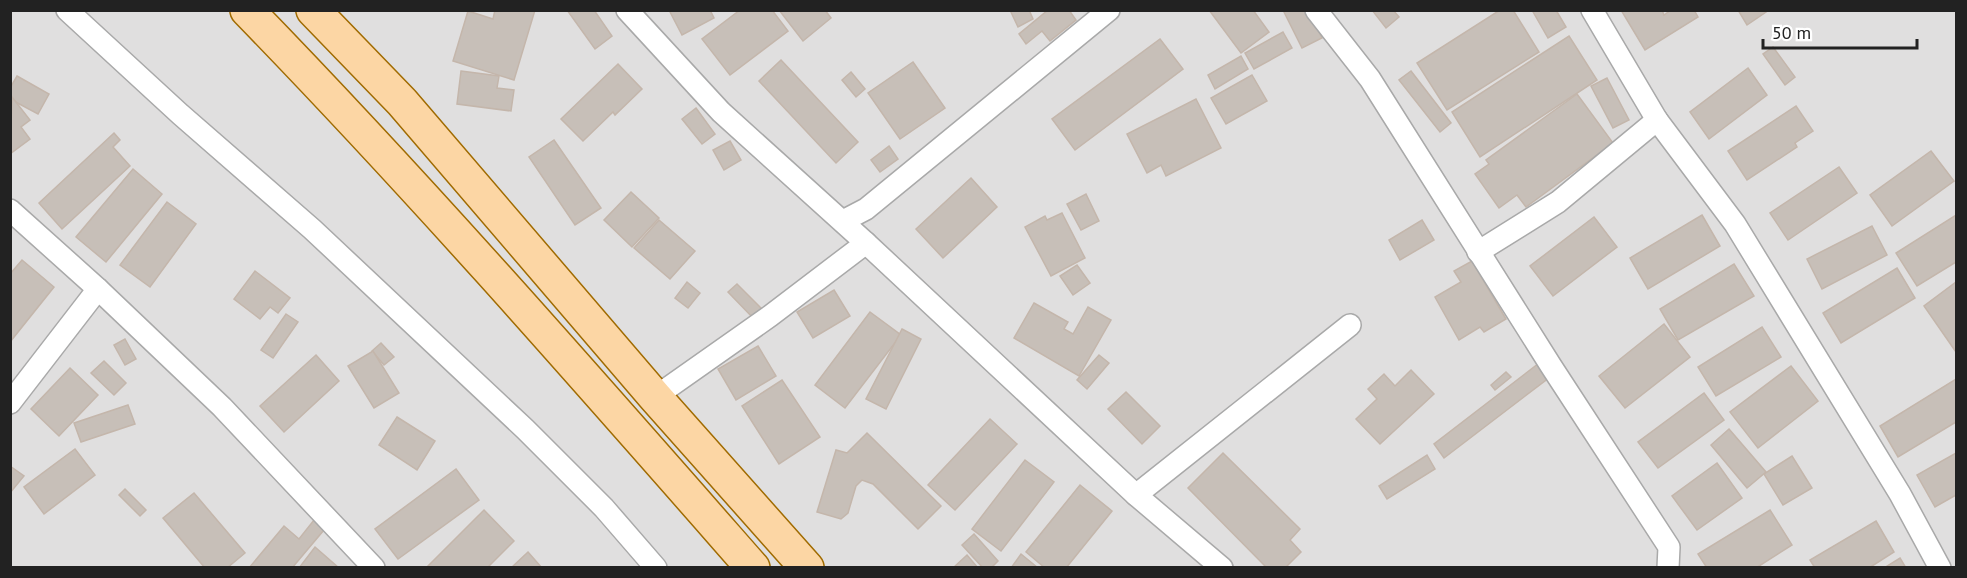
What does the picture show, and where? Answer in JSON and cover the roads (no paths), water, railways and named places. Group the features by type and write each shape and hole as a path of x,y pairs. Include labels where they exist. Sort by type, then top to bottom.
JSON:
{"main road":[{"path":"247,10 333,99 481,260 753,567"},
{"path":"313,10 402,102 655,397 807,567"}],"street":[{"path":"67,10 180,114 312,229 525,429 604,508 656,567"},
{"path":"627,10 721,112 843,221 1136,495 1222,567"},
{"path":"843,221 866,209 1109,10"},
{"path":"1316,10 1370,79 1478,252 1670,547 1668,567"},
{"path":"1592,10 1657,120 1735,224 1900,494 1940,567"},
{"path":"1478,252 1558,202 1657,120"},
{"path":"10,210 98,289 222,407 374,567"},
{"path":"655,397 770,316 866,243"},
{"path":"13,393 98,289"},
{"path":"1136,495 1350,325"}]}
